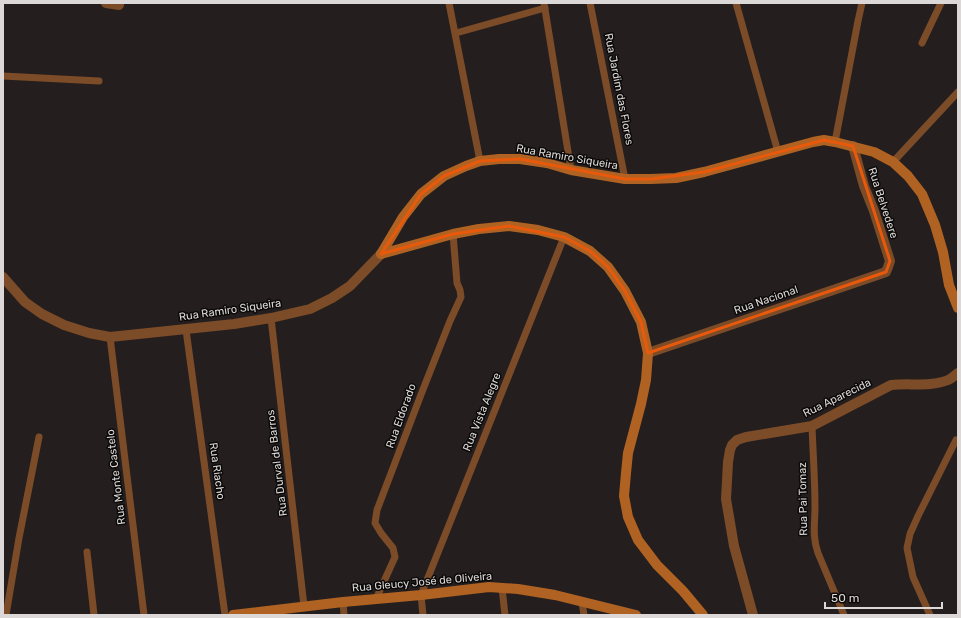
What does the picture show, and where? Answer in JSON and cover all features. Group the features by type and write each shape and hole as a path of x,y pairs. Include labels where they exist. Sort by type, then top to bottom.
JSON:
{"street":[{"path":"106,3 119,5"},
{"name":"Rua Ramiro Siqueira","path":"3,277 25,302 42,314 64,325 89,333 110,337 186,330 271,318 310,309 332,298 350,286 381,254 403,217 421,194 444,176 480,161 520,159 547,163 571,170 625,179 676,178 824,140 874,152 893,162 908,176 922,194 935,225 943,252 949,285 958,308"},
{"name":"Rua Belvedere","path":"853,146 864,186 874,211 890,261 888,267"},
{"path":"381,254 453,234 509,226 538,230 564,238 590,251 608,267 625,291 641,322 648,352 646,380 628,453 624,496 628,516 638,540 657,565 683,591 702,615"},
{"name":"Rua Nacional","path":"648,352 886,272 888,267"},
{"name":"Rua Aparecida","path":"753,615 734,546 726,499 728,462 732,445 737,440 746,437 812,426 891,385 934,384 949,380 958,373"},
{"name":"Rua Gleucy José de Oliveira","path":"233,615 261,613 304,606 343,602 421,596 489,587 518,589 556,595 636,615"}],"lane":[{"path":"449,3 480,161"},
{"name":"Rua Jardim das Flores","path":"590,3 625,179"},
{"path":"736,3 778,152"},
{"path":"834,142 862,3"},
{"path":"922,42 941,3"},
{"path":"456,33 544,6 571,170"},
{"path":"3,76 99,81"},
{"path":"893,162 958,92"},
{"name":"Rua Eldorado","path":"376,599 395,556 393,548 381,533 375,522 377,510 422,392 461,297 457,282 453,234"},
{"name":"Rua Vista Alegre","path":"421,596 564,238"},
{"name":"Rua Durval de Barros","path":"271,318 304,606"},
{"name":"Rua Riacho","path":"186,330 225,615"},
{"name":"Rua Monte Castelo","path":"110,337 144,615"},
{"name":"Rua Pai Tomaz","path":"812,426 815,507 814,543 844,615"},
{"path":"6,615 19,538 39,437"},
{"path":"930,615 913,577 907,548 910,534 918,516 956,440"},
{"path":"88,552 94,615"},
{"path":"502,588 505,615"},
{"path":"421,596 423,615"},
{"path":"343,602 344,615"},
{"path":"582,602 584,615"}],"highlighted area":[{"path":"824,140 853,146 890,261 886,272 648,353 641,322 625,291 608,267 590,251 564,237 509,226 453,234 381,254 421,194 444,176 480,161 520,159 625,179 651,179 704,172"}]}
